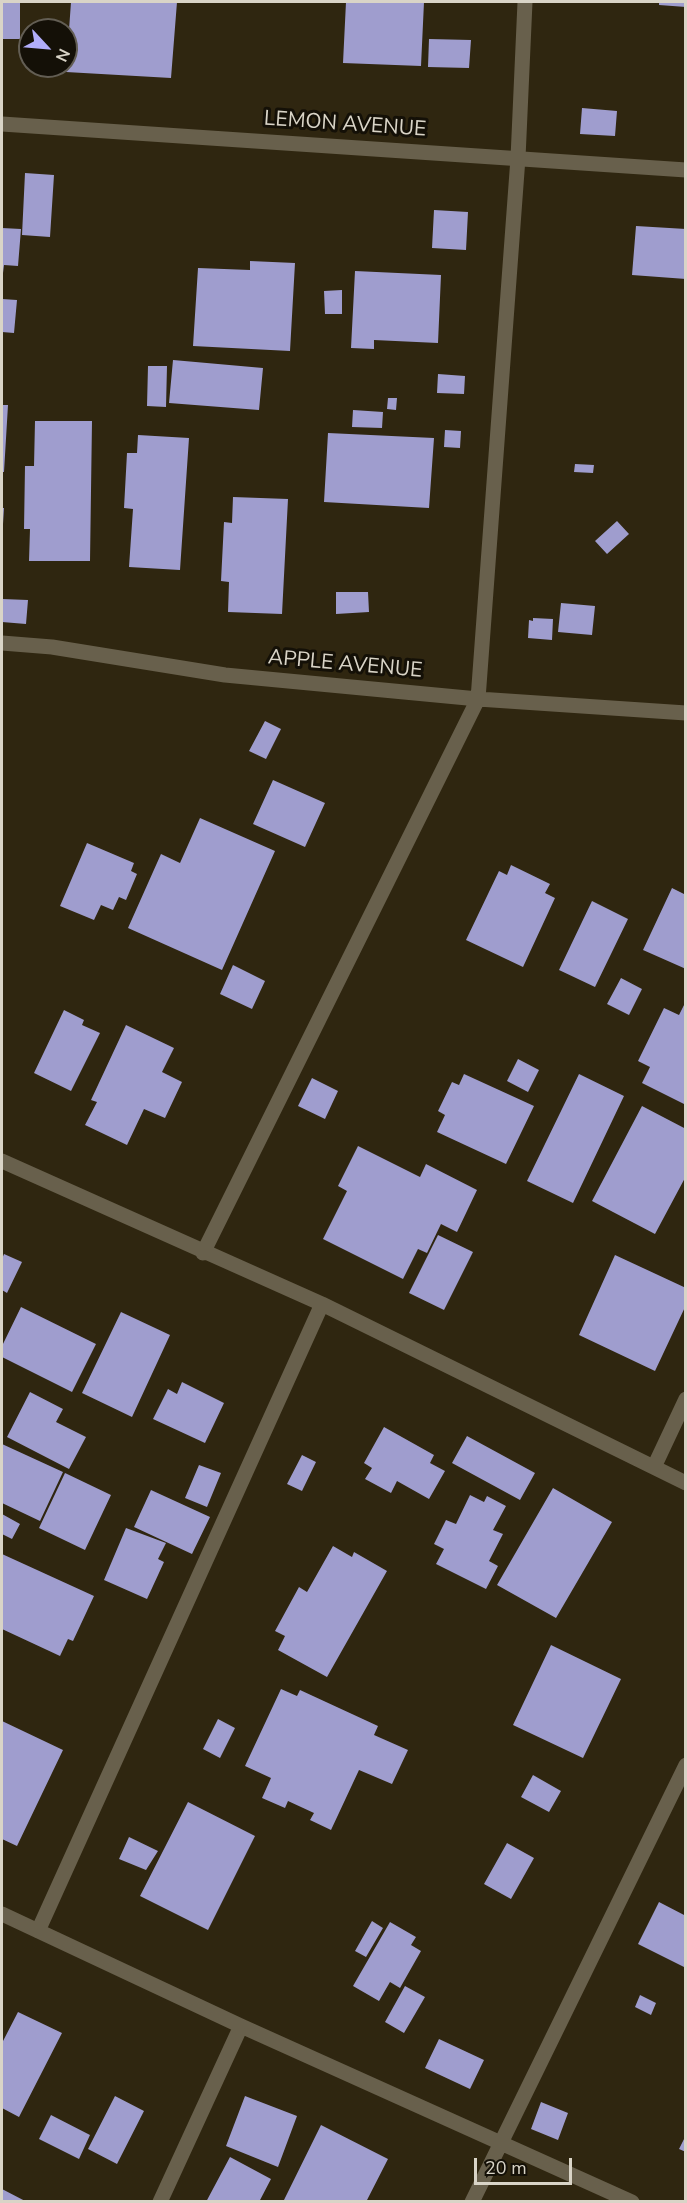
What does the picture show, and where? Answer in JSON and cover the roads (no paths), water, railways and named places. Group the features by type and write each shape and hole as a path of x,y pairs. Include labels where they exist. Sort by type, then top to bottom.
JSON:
{"street":[{"path":"203,1253 478,699 518,158 525,2"},
{"name":"LEMON AVENUE","path":"2,123 686,170"},
{"name":"APPLE AVENUE","path":"2,643 52,647 225,675 478,699 686,713"},
{"path":"2,1161 203,1253 322,1304 686,1483"},
{"path":"38,1931 322,1304"},
{"path":"654,1467 686,1399"},
{"path":"472,2202 686,1766"},
{"path":"2,1914 241,2026 632,2202"},
{"path":"160,2202 241,2026"}]}
